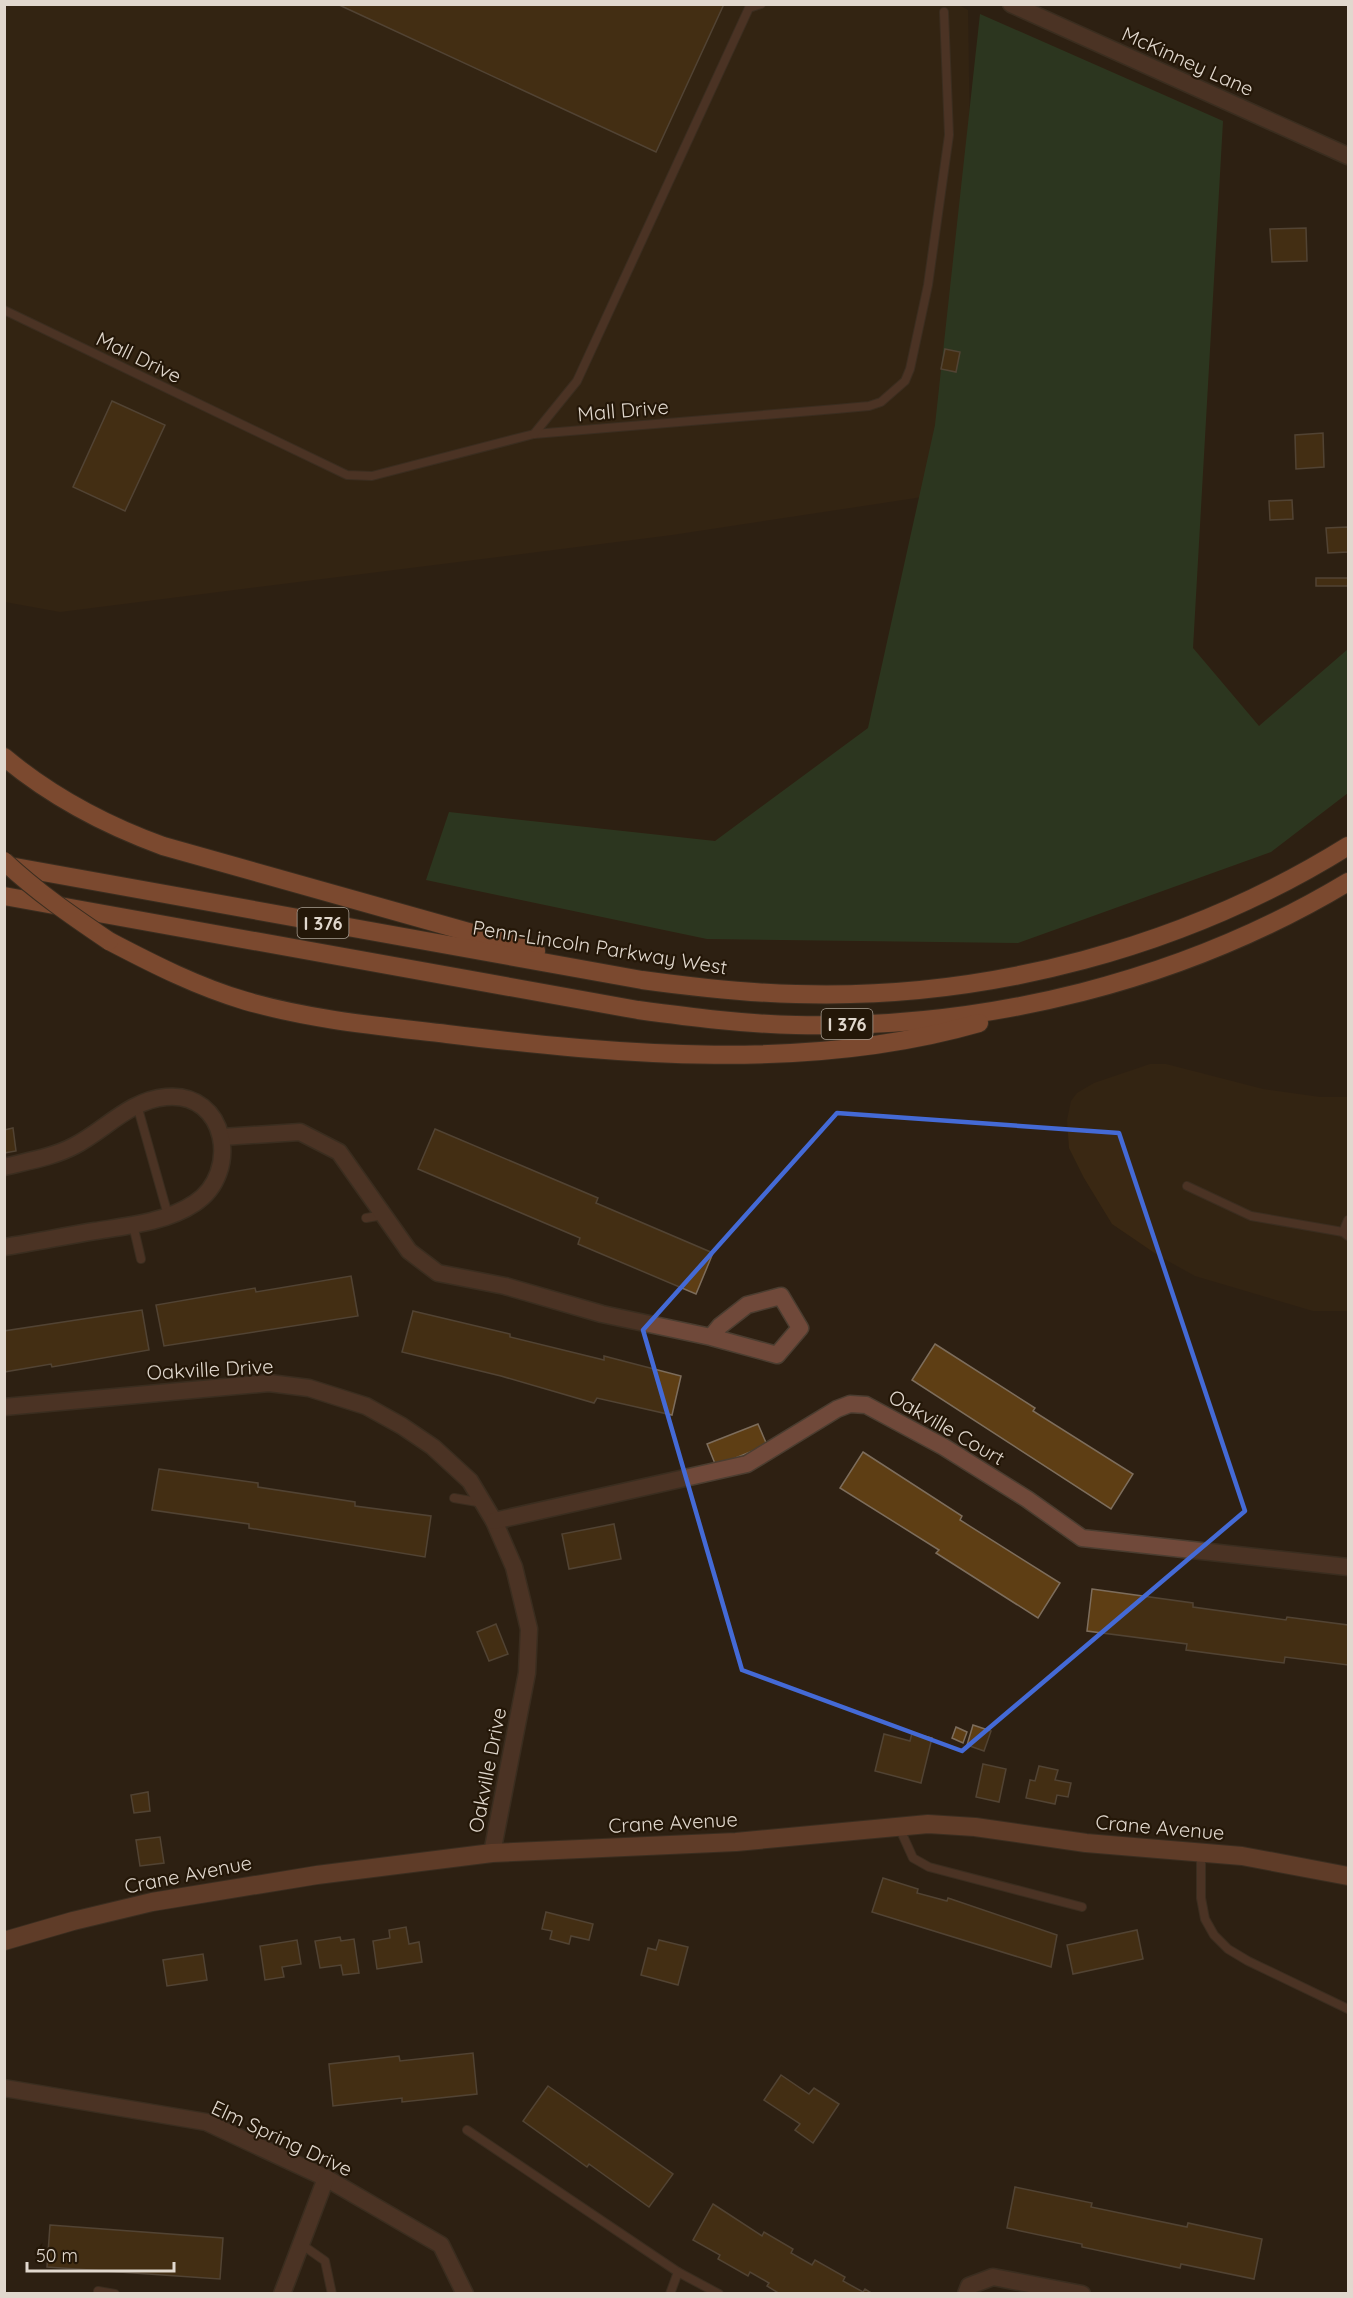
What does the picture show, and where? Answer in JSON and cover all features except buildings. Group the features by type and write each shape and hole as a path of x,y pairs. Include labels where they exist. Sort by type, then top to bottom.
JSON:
{"highway":[{"path":"4,757 49,791 78,808 163,846 642,980"},
{"name":"Penn-Lincoln Parkway West","path":"4,863 642,980 694,987 797,994 902,991 1006,977 1101,955 1190,926 1284,883 1348,846"},
{"path":"4,863 25,881 109,941 202,986 245,1001 331,1020 538,1045 649,1053 766,1053 874,1045 969,1026 1110,985"},
{"name":"I 376","path":"4,896 582,1001 659,1013 796,1025 915,1020 1012,1008 1110,985 1202,954 1298,910 1348,882"}],"street":[{"name":"McKinney Lane","path":"1011,4 1348,156"},
{"path":"4,1167 39,1159 73,1147 136,1105 149,1099 169,1096 185,1099 198,1105 215,1119 222,1137 219,1171 212,1188 195,1203 168,1215 133,1225 4,1246"},
{"path":"222,1137 300,1132 339,1152 409,1251 438,1273 505,1286 603,1314 711,1337 777,1356 800,1328 781,1296 747,1305 720,1326 711,1337"},
{"name":"Oakville Drive","path":"4,1407 269,1383 309,1388 366,1406 433,1447 470,1481 494,1521 514,1567 529,1629 527,1674 492,1854"},
{"name":"Oakville Court","path":"494,1521 747,1464 837,1408 850,1404 866,1405 944,1447 1027,1499 1082,1538 1348,1567"},
{"name":"Crane Avenue","path":"4,1941 96,1916 219,1890 317,1875 492,1854 736,1842 928,1824 963,1826 1095,1844 1201,1852 1281,1862 1348,1876"},
{"name":"Elm Spring Drive","path":"4,2088 206,2122 326,2178 441,2245 465,2294"},
{"path":"282,2294 326,2178"},
{"path":"966,2294 969,2286 993,2277 1082,2294"}],"lane":[{"path":"534,434 577,381 749,8 761,4"},
{"name":"Mall Drive","path":"4,310 347,475 372,476 534,434 869,406 890,396 906,381 928,285 949,135 944,12"},
{"path":"136,1105 168,1215"},
{"path":"1187,1186 1251,1216 1346,1234 1348,1220"},
{"path":"366,1218 384,1215"},
{"path":"133,1225 141,1259"},
{"path":"454,1498 483,1503"},
{"path":"899,1826 914,1858 929,1868 1082,1906"},
{"path":"1201,1852 1201,1898 1204,1919 1214,1935 1228,1949 1248,1961 1348,2008"},
{"path":"467,2130 678,2272 719,2294"},
{"path":"301,2244 325,2261 332,2294"},
{"path":"670,2294 678,2272"},
{"path":"98,2291 115,2294"}],"highlighted area":[{"path":"837,1113 1119,1133 1245,1511 962,1751 742,1670 643,1330"}],"shaded area":[{"path":"957,4 968,10 975,489 672,535 60,612 5,602 4,5"},
{"path":"1150,1064 1166,1064 1263,1089 1320,1097 1348,1097 1348,1311 1313,1311 1195,1276 1159,1256 1112,1224 1069,1148 1067,1120 1071,1101 1077,1093 1094,1083"}],"green space":[{"path":"980,14 1223,121 1193,648 1259,726 1348,649 1348,793 1271,852 1018,943 707,939 426,880 449,812 715,841 868,728 935,425"}]}
